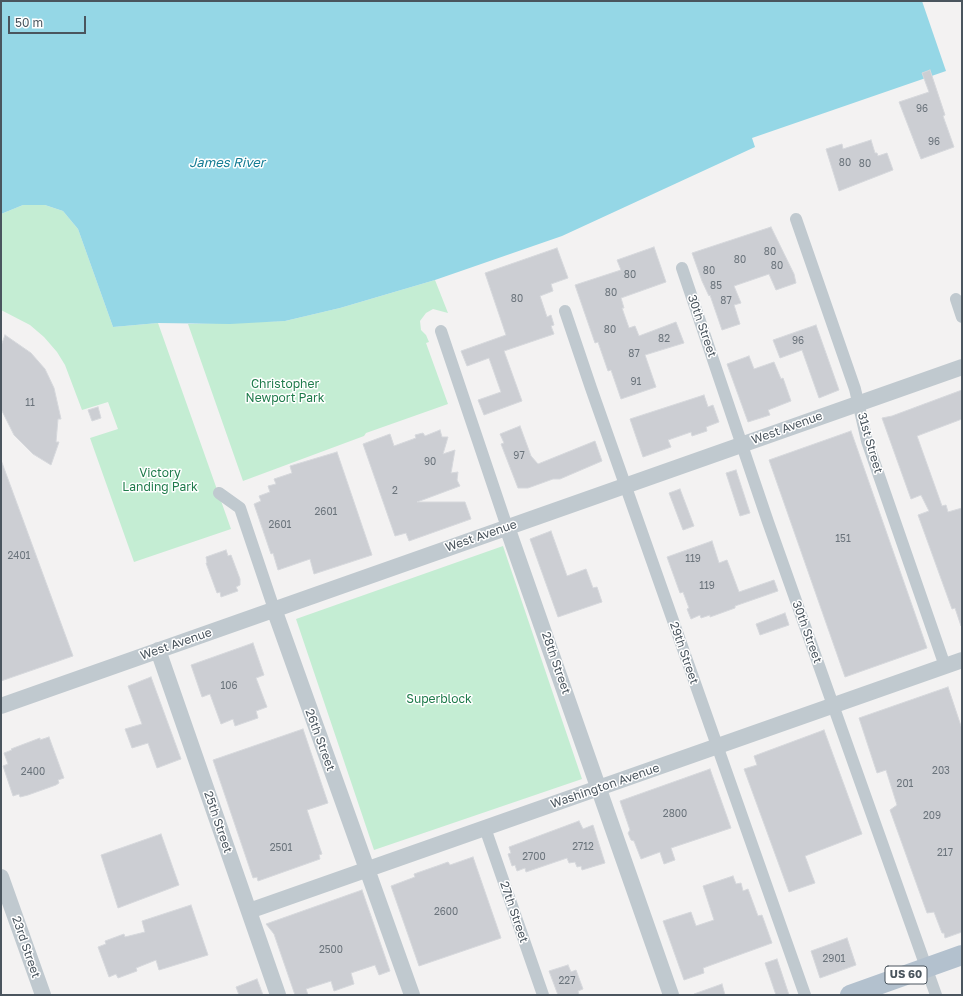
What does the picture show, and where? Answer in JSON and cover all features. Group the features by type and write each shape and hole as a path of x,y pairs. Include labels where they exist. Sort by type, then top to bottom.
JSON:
{"main road":[{"name":"US 60","path":"850,995 962,955"}],"street":[{"name":"31st Street","path":"796,219 858,403 867,441 945,666"},
{"name":"30th Street","path":"682,268 742,445 936,995"},
{"path":"956,299 962,317"},
{"name":"29th Street","path":"565,311 804,995"},
{"name":"28th Street","path":"441,332 507,527 671,995"},
{"name":"West Avenue","path":"1,706 962,367"},
{"name":"26th Street","path":"219,493 240,508 274,609 412,995"},
{"name":"25th Street","path":"158,650 278,995"},
{"name":"Washington Avenue","path":"249,911 962,660"},
{"name":"27th Street","path":"485,828 543,995"},
{"name":"23rd Street","path":"1,877 43,995"}],"green space":[{"name":"Victory Landing Park","path":"23,205 45,205 63,211 78,229 113,327 158,323 231,529 134,562 90,438 118,429 108,402 82,410 65,365 57,352 44,337 30,325 1,310 1,214"},
{"name":"Christopher Newport Park","path":"435,280 448,313 433,309 426,313 420,321 421,330 426,335 429,342 426,343 448,404 366,433 364,436 243,481 188,324 285,321 340,308"},
{"name":"Superblock","path":"503,546 582,779 374,850 296,619"}],"water":[{"name":"James River","path":"1,1 922,1 946,71 752,138 755,147 562,236 435,280 340,308 285,321 230,324 158,323 113,327 78,229 63,211 45,205 23,205 1,214"}],"building":[{"path":"930,70 945,115 943,116 954,147 921,159 899,102 929,92 922,73"},
{"path":"871,140 875,153 877,153 878,156 887,153 893,170 839,191 826,149 842,144 843,149"},
{"path":"771,227 794,274 796,283 776,290 769,274 734,286 741,303 734,305 740,324 722,330 710,295 709,296 702,281 692,253"},
{"path":"654,247 666,282 621,298 624,308 622,308 629,328 635,326 639,336 676,322 684,343 645,355 656,387 621,399 611,370 608,371 598,342 595,343 575,285 621,270 617,260"},
{"path":"557,248 568,278 551,284 553,291 540,296 547,317 551,315 554,325 551,326 554,334 504,351 522,401 484,415 478,400 501,392 489,358 467,366 461,351 506,335 485,273"},
{"path":"816,325 839,390 819,398 802,350 780,358 773,340"},
{"path":"5,335 31,353 45,369 54,388 61,419 58,419 56,442 59,442 51,465 33,454 14,435 1,409 1,346"},
{"path":"749,356 754,369 774,362 781,379 783,378 791,401 768,410 770,415 748,422 727,364"},
{"path":"962,390 962,419 917,436 942,506 946,505 948,512 962,508 961,626 955,608 952,609 918,515 929,511 921,495 911,499 882,418 892,416"},
{"path":"704,395 708,407 713,405 719,422 706,427 707,431 692,436 691,432 668,440 671,447 643,457 630,419"},
{"path":"98,407 101,418 92,421 88,410"},
{"path":"520,426 531,456 538,464 595,441 602,461 560,479 553,479 528,488 518,488 501,444 504,443 500,434"},
{"path":"440,430 442,437 448,437 443,454 455,450 451,473 458,472 457,480 460,486 417,502 465,502 471,519 409,541 406,533 395,536 363,444 390,434 394,446 416,438 415,435 423,433 425,436"},
{"path":"851,431 927,648 845,677 769,460"},
{"path":"337,452 372,555 314,574 310,559 278,570 254,504 261,501 259,496 270,492 268,486 276,484 274,479 292,473 290,466"},
{"path":"1,460 73,656 1,681"},
{"path":"736,470 750,513 740,516 726,473"},
{"path":"680,489 694,526 683,530 669,493"},
{"path":"551,531 567,576 586,569 593,588 597,587 602,602 558,617 530,539"},
{"path":"712,541 719,563 727,560 739,592 774,580 778,591 735,606 735,608 710,617 710,615 701,618 700,615 691,619 687,609 689,608 683,592 680,593 667,557"},
{"path":"226,550 228,556 231,555 240,579 240,585 236,587 238,591 221,597 220,592 217,593 206,563 206,557"},
{"path":"785,613 789,625 760,635 756,624"},
{"path":"253,643 264,675 256,678 267,707 256,711 258,718 235,726 233,719 221,724 210,694 202,697 191,665"},
{"path":"151,677 181,759 157,768 148,743 132,748 125,729 142,724 128,686"},
{"path":"948,687 962,729 962,932 945,938 934,912 927,913 890,810 897,805 886,770 877,773 859,718"},
{"path":"303,729 328,803 307,810 322,854 319,855 320,859 258,881 257,877 253,878 213,760"},
{"path":"824,730 862,834 805,856 815,883 789,892 744,769 757,765 754,756"},
{"path":"49,737 64,778 58,780 59,783 56,785 28,795 20,797 19,794 13,796 3,766 8,764 4,753 40,738 40,740"},
{"path":"710,769 731,828 671,848 675,860 664,864 660,852 641,859 634,841 631,840 628,833 630,830 620,801"},
{"path":"579,821 583,829 593,825 605,863 582,870 581,866 577,867 575,862 569,863 567,858 526,872 525,868 517,871 515,865 512,866 508,854 511,853 509,847"},
{"path":"161,834 179,885 118,908 101,855"},
{"path":"473,857 501,938 419,966 391,886 415,877 414,874 448,862 450,865"},
{"path":"733,876 736,884 741,883 743,891 748,889 758,916 762,915 772,943 703,968 704,973 684,980 663,921 691,912 696,926 714,920 703,886"},
{"path":"362,890 390,971 379,975 375,965 351,973 354,984 334,991 331,981 306,989 308,995 295,995 274,934 266,924"},
{"path":"191,905 208,955 159,970 156,960 136,968 137,971 118,978 116,974 109,977 98,947 106,944 105,941 124,934 125,937 145,932 142,921"},
{"path":"847,938 856,965 820,978 811,951"},
{"path":"777,959 789,995 776,995 765,963"},
{"path":"568,965 571,972 576,970 583,989 578,991 579,995 558,995 549,971"},
{"path":"257,979 263,995 239,995 236,987"},
{"path":"722,984 725,995 694,994"}]}
